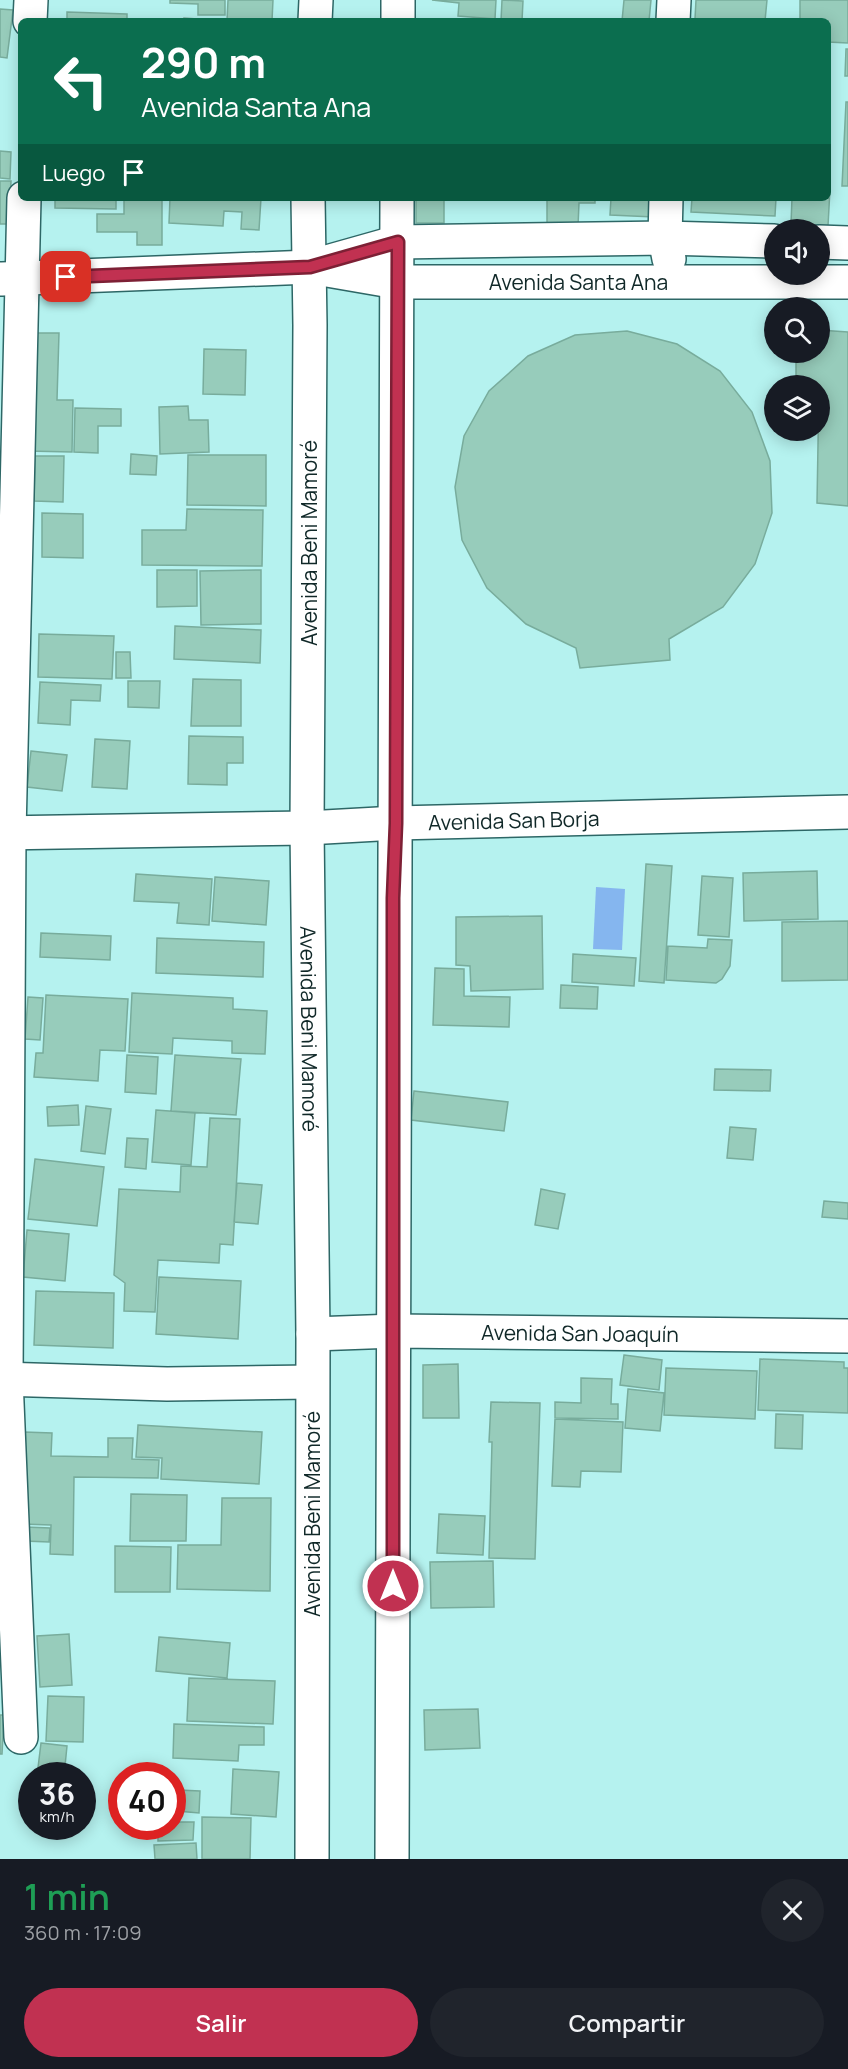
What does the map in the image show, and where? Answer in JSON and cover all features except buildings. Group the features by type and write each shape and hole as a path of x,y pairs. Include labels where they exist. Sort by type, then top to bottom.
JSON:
{"street":[{"path":"30,18 31,0"},
{"path":"315,18 316,0"},
{"path":"398,0 398,18"},
{"path":"673,18 674,0"},
{"path":"21,1737 3,1379 4,833 11,279 24,201"},
{"name":"Avenida Beni Mamoré","path":"308,201 310,267 307,828 312,1334 312,1859"},
{"path":"392,1859 395,1331 393,898 396,823 397,201"},
{"path":"666,201 665,238 673,281"},
{"name":"Avenida Santa Ana","path":"310,267 398,242 665,238 764,241"},
{"path":"830,242 848,243"},
{"name":"Avenida Santa Ana","path":"11,279 310,267 397,282 848,282"},
{"name":"Avenida San Borja","path":"4,833 307,828 396,823 848,812"},
{"name":"Avenida San Joaquín","path":"312,1334 395,1331 848,1336"},
{"path":"3,1379 167,1384 312,1382"}],"water":[{"path":"596,887 625,889 622,950 593,949"}],"route":[{"path":"66,277 310,267 398,242 396,823 393,898 395,1331 393,1586"}]}
